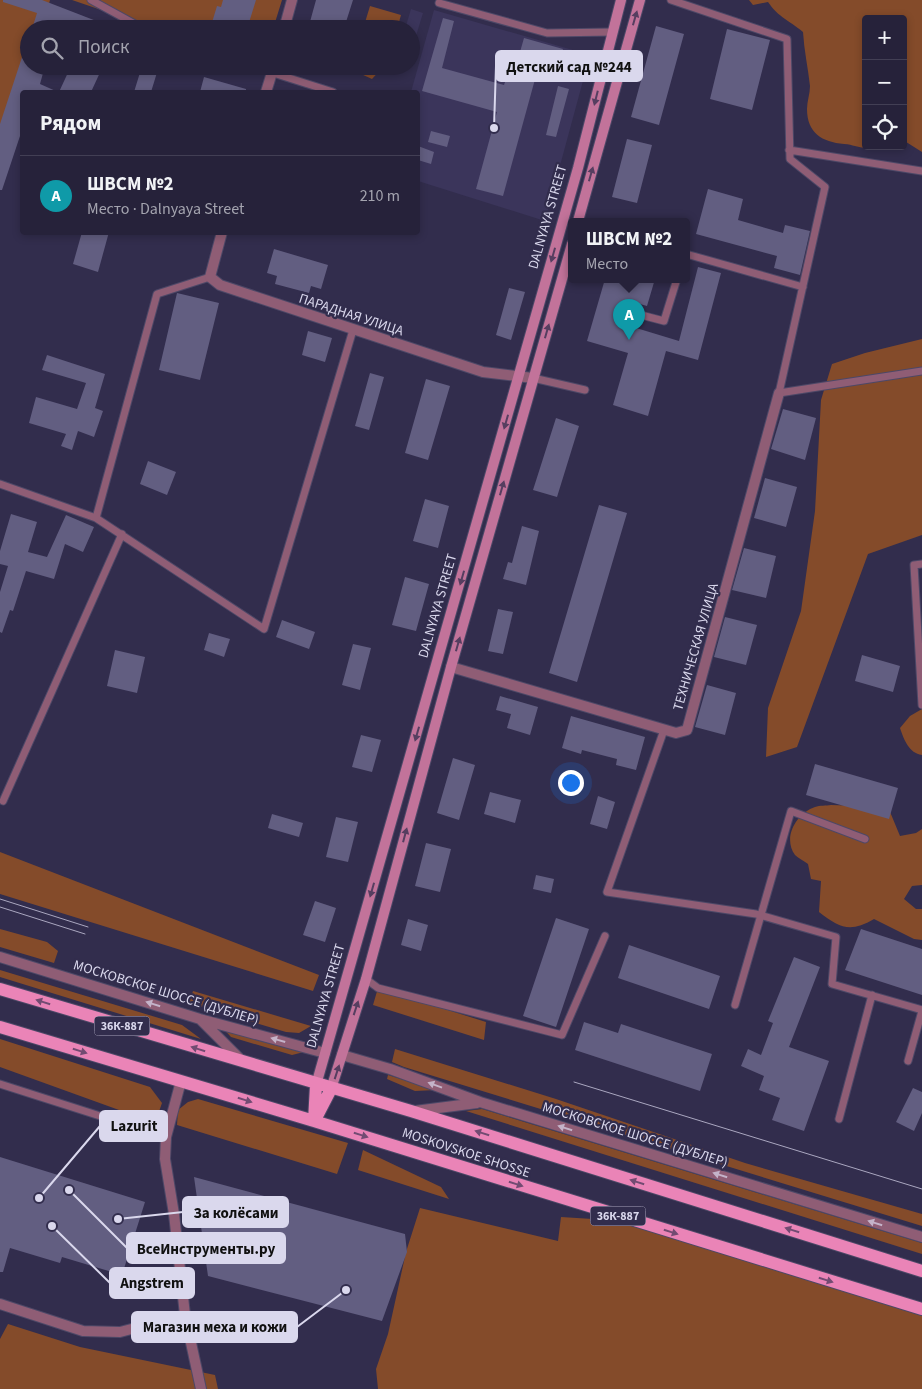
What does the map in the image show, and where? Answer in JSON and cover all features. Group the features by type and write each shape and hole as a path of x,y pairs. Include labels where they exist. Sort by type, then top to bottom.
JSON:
{"main road":[{"name":"DALNYAYA STREET","path":"314,1121 316,1085 578,168 621,0"},
{"path":"579,218 640,0"},
{"name":"DALNYAYA STREET","path":"314,1121 331,1089 366,979 451,668 568,258"},
{"name":"MOSKOVSKOE SHOSSE","path":"0,989 316,1085 411,1111 922,1270"},
{"name":"MOSKOVSKOE SHOSSE","path":"0,1027 314,1121 922,1309"}],"street":[{"path":"286,20 292,0"},
{"path":"267,90 271,75"},
{"path":"210,277 221,235"},
{"name":"ПАРАДНАЯ УЛИЦА","path":"210,277 229,288 483,372 533,378"},
{"name":"ТЕХНИЧЕСКАЯ УЛИЦА","path":"451,668 664,730 680,734 686,730 780,393"},
{"name":"МОСКОВСКОЕ ШОССЕ (ДУБЛЕР)","path":"0,957 200,1018 325,1053"},
{"path":"200,1018 245,1063"},
{"name":"МОСКОВСКОЕ ШОССЕ (ДУБЛЕР)","path":"342,1055 480,1102 922,1237"},
{"path":"181,1081 166,1137 165,1159 174,1214 185,1315 201,1389"},
{"path":"411,1111 480,1102"},
{"path":"0,1304 83,1331 120,1332 185,1315"}],"lane":[{"path":"92,0 128,20"},
{"path":"671,0 787,39 790,159 825,187 780,393 922,371"},
{"path":"439,3 548,33 613,32"},
{"path":"287,75 328,90"},
{"path":"789,150 922,171"},
{"path":"690,255 803,288"},
{"path":"96,518 157,294 210,277"},
{"path":"641,315 664,321 676,283"},
{"path":"0,484 96,518 264,629 353,330"},
{"path":"533,378 585,390"},
{"path":"3,801 122,534"},
{"path":"922,564 914,565 922,705"},
{"path":"664,730 607,892 761,916 836,937 832,984 922,1010 908,1061"},
{"path":"736,1005 791,811 865,839"},
{"path":"366,979 378,988 562,1035 605,936"},
{"path":"839,1119 872,995"},
{"path":"0,1084 166,1137"}],"shaded area":[{"path":"0,0 50,0 44,20 20,20 20,75 27,75 23,90 20,90 20,100 0,168"},
{"path":"72,0 282,0 276,20 131,20"},
{"path":"749,0 922,0 922,152 907,143 907,15 862,15 861,147 829,141 817,135 813,130 808,117 807,106 810,86 803,32 780,15 768,2 753,5"},
{"path":"370,6 401,15 400,20 366,20"},
{"path":"411,9 423,13 420,23 420,20 408,20"},
{"path":"434,10 590,55 545,221 420,182 420,90 412,90 416,75 420,75 420,60"},
{"path":"363,75 376,75 372,79"},
{"path":"922,339 922,535 868,554 797,747 766,757 768,708 801,611 815,511 821,400 832,364 865,353"},
{"path":"922,709 922,755 910,749 900,728 910,716"},
{"path":"817,806 888,807 900,836 916,833 922,829 922,885 912,886 904,899 916,909 922,909 922,940 914,939 874,919 858,926 845,927 833,922 819,912 821,881 811,879 808,864 795,855 790,841 793,826 802,814"},
{"path":"0,852 319,975 313,991 0,894"},
{"path":"0,929 47,942 58,951 54,963 0,947"},
{"path":"0,970 182,1025 201,1039 0,977"},
{"path":"378,988 486,1022 484,1040 373,1005"},
{"path":"193,991 311,1026 299,1033 286,1032 189,1003"},
{"path":"219,1024 304,1052 292,1055 231,1037"},
{"path":"0,1039 150,1087 162,1103 155,1123 0,1067"},
{"path":"395,1049 556,1099 745,1163 922,1214 922,1226 404,1067 392,1062"},
{"path":"388,1075 436,1090 415,1091 387,1079"},
{"path":"198,1099 348,1143 337,1174 177,1125 178,1110 188,1102"},
{"path":"482,1109 922,1243 922,1254 466,1111"},
{"path":"363,1150 441,1187 449,1199 358,1170"},
{"path":"420,1208 558,1241 561,1217 640,1222 922,1309 922,1389 378,1389 376,1369 388,1334 406,1252"},
{"path":"8,1324 80,1347 215,1375 218,1389 0,1389 0,1339"}],"building":[{"path":"3,0 42,0 94,20 35,20 37,13 3,2"},
{"path":"223,0 256,0 250,20 213,20 217,6 221,7"},
{"path":"316,0 353,0 347,20 310,20"},
{"path":"443,18 454,21 442,68 504,85 506,79 512,80 524,38 563,49 554,78 537,72 503,196 476,189 497,112 422,91"},
{"path":"656,26 684,34 659,125 631,117"},
{"path":"727,29 770,40 752,110 710,99"},
{"path":"20,63 20,75 42,75 40,84 54,90 20,90 20,136 2,190 0,190 0,124"},
{"path":"67,75 99,75 92,90 60,90"},
{"path":"139,75 156,75 152,90 135,90"},
{"path":"204,77 246,89 246,90 201,90"},
{"path":"558,86 569,89 556,137 546,135"},
{"path":"431,131 450,136 447,147 428,142"},
{"path":"627,139 652,145 637,203 612,197"},
{"path":"420,147 434,152 431,164 420,161"},
{"path":"708,189 743,199 738,220 783,233 785,225 810,231 800,275 774,268 777,256 696,234"},
{"path":"81,235 108,235 98,272 73,264"},
{"path":"274,249 328,265 321,289 311,286 309,293 275,284 277,276 267,273"},
{"path":"698,267 721,273 698,360 666,351 648,416 613,405 628,353 587,341 604,283 654,283 647,306 629,301 623,324 679,341"},
{"path":"509,288 525,292 511,340 496,335"},
{"path":"177,293 219,303 200,380 159,370"},
{"path":"308,331 332,338 325,362 302,355"},
{"path":"47,355 105,374 95,408 103,411 94,437 78,431 72,450 61,446 66,434 29,423 36,397 77,409 86,383 42,370"},
{"path":"370,373 384,377 369,430 355,426"},
{"path":"426,379 450,386 428,460 405,453"},
{"path":"783,409 816,418 805,460 771,449"},
{"path":"556,418 579,426 557,497 533,490"},
{"path":"148,461 176,472 167,495 140,484"},
{"path":"765,478 797,487 786,527 754,518"},
{"path":"425,499 449,506 438,548 413,541"},
{"path":"599,505 627,513 577,682 549,673"},
{"path":"11,514 37,522 28,552 47,557 66,515 94,527 83,552 65,544 54,579 26,571 13,611 10,610 2,633 0,632 0,592 8,566 0,564 0,551"},
{"path":"522,526 539,531 526,585 503,579 508,562 512,563"},
{"path":"744,548 776,556 766,598 732,590"},
{"path":"405,577 429,584 416,631 392,625"},
{"path":"498,609 513,612 503,654 488,651"},
{"path":"725,617 757,625 746,665 714,657"},
{"path":"282,620 315,632 309,649 276,637"},
{"path":"209,633 230,639 224,657 204,650"},
{"path":"353,644 371,648 360,690 342,685"},
{"path":"115,650 145,657 137,693 107,686"},
{"path":"862,655 900,666 893,692 855,681"},
{"path":"707,685 736,693 725,735 695,727"},
{"path":"500,696 538,707 530,735 507,728 511,714 496,710"},
{"path":"571,716 645,737 636,770 616,765 617,759 582,750 581,754 562,748"},
{"path":"361,735 381,740 372,772 352,767"},
{"path":"453,758 475,765 459,820 437,813"},
{"path":"815,764 898,788 889,819 806,795"},
{"path":"490,792 521,800 515,823 484,814"},
{"path":"598,796 615,802 607,829 590,824"},
{"path":"272,814 303,823 299,837 268,828"},
{"path":"336,817 358,822 348,862 326,857"},
{"path":"426,843 451,849 440,892 415,886"},
{"path":"536,875 554,879 551,893 533,889"},
{"path":"315,901 336,908 325,942 303,935"},
{"path":"556,918 589,929 556,1027 523,1016"},
{"path":"408,919 428,925 421,951 401,945"},
{"path":"861,929 922,949 922,995 845,970"},
{"path":"629,945 720,976 709,1009 618,978"},
{"path":"794,957 820,967 789,1047 829,1061 804,1131 772,1120 780,1098 759,1090 764,1076 741,1066 748,1049 761,1055 773,1023 768,1021"},
{"path":"584,1022 618,1033 621,1024 712,1054 700,1091 575,1050"},
{"path":"913,1088 922,1092 922,1113 914,1131 896,1122"},
{"path":"0,1157 145,1202 122,1275 62,1257 60,1263 10,1248 3,1272 0,1272"},
{"path":"194,1177 405,1234 407,1252 382,1321 208,1276"}],"tram line":[{"path":"0,899 88,927"},
{"path":"0,907 85,934"},
{"path":"574,1082 922,1189"}],"place":[{"name":"Детский сад №244","path":"494,128"},
{"name":"ШВСМ №2","path":"629,340"},
{"name":"ВсеИнструменты.ру","path":"69,1190"},
{"name":"Lazurit","path":"39,1198"},
{"name":"За колёсами","path":"118,1219"},
{"name":"Angstrem","path":"52,1226"},
{"name":"Магазин меха и кожи","path":"346,1290"}]}
